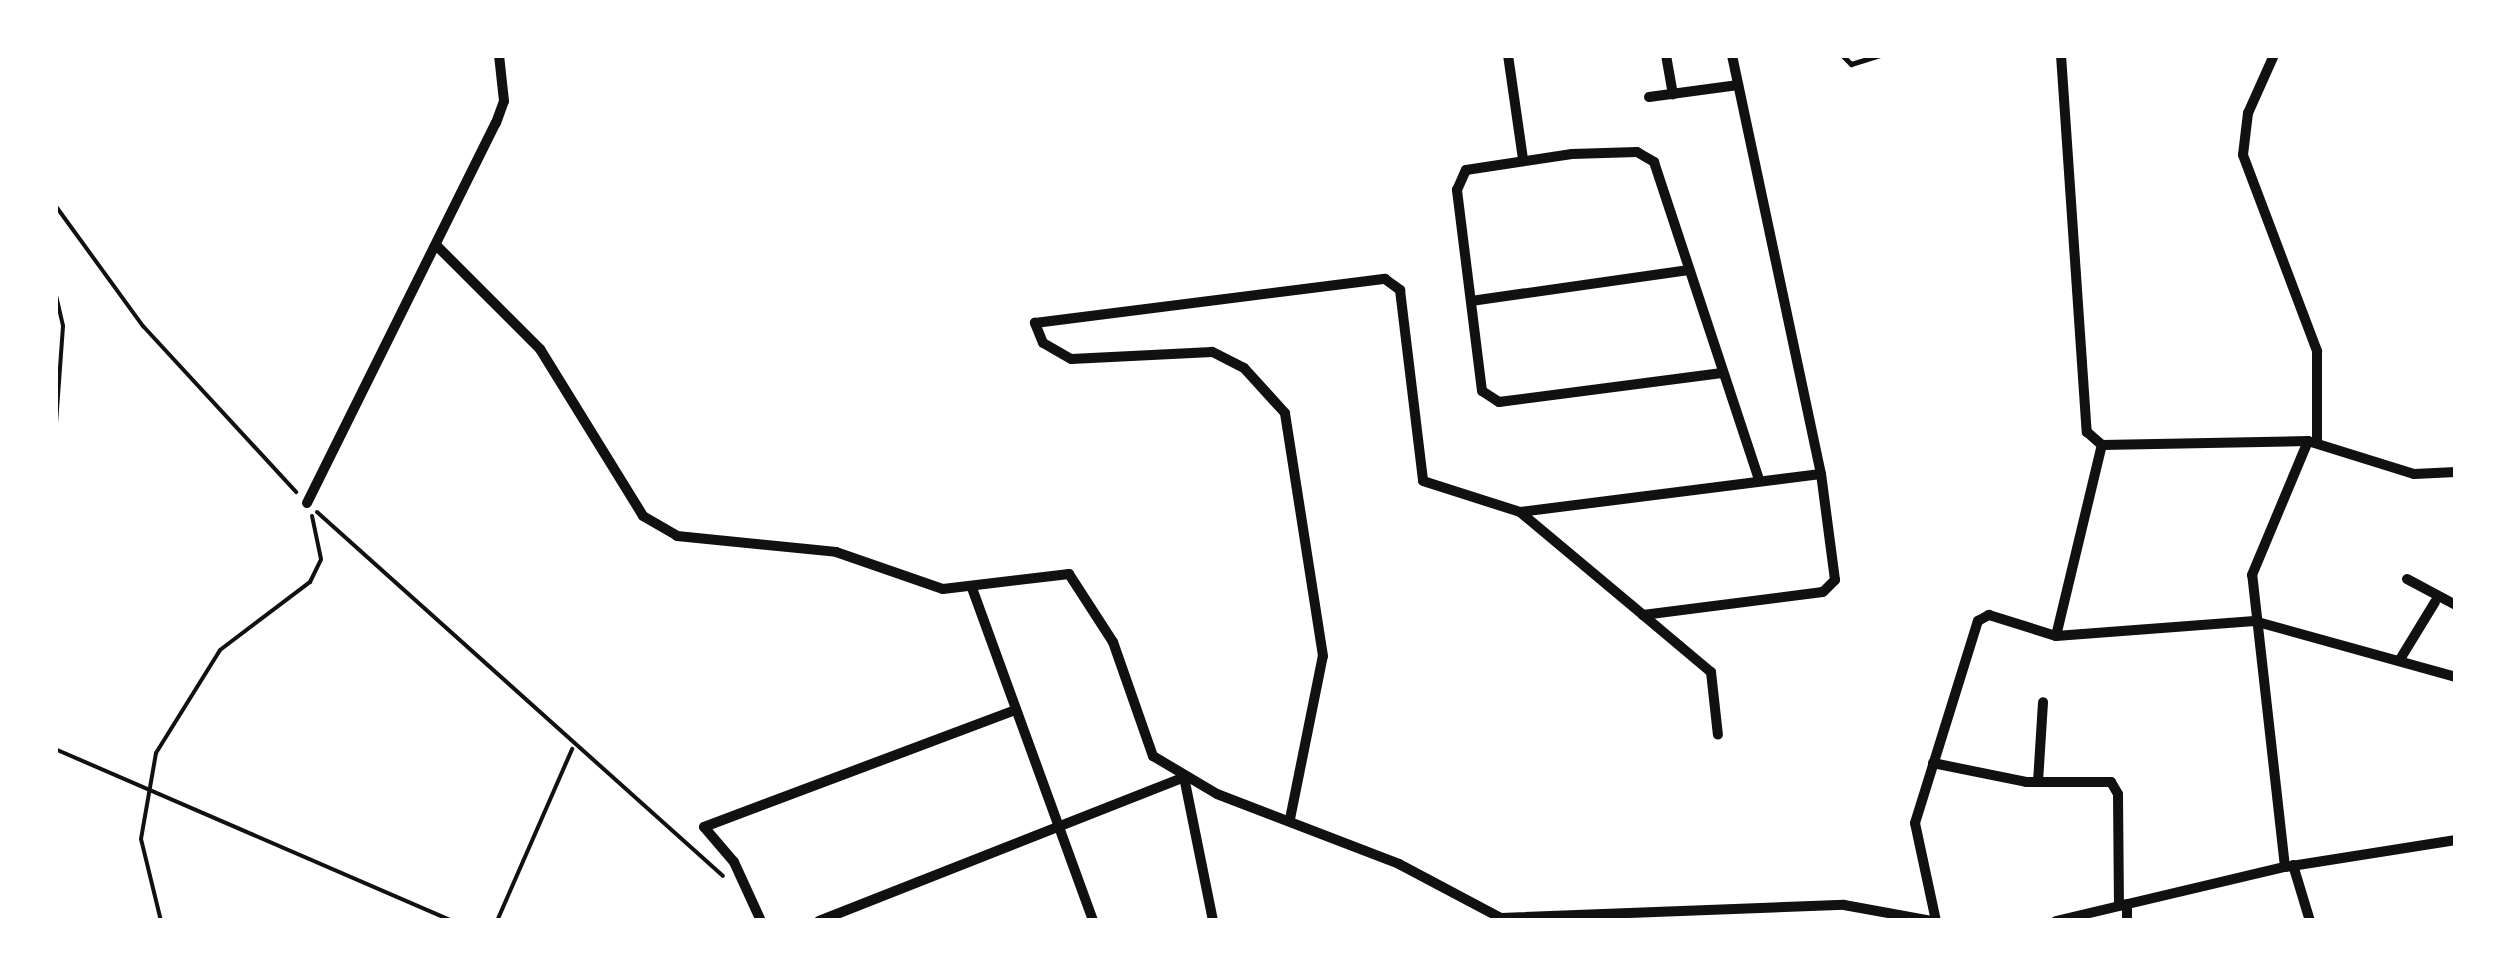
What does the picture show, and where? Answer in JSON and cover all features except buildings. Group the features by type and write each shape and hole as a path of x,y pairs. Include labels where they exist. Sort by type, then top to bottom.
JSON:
{"street":[{"path":"306,503 437,246 504,101 499,55"},
{"path":"1508,55 1524,159"},
{"path":"1666,55 1674,94"},
{"path":"1643,616 1823,592 1835,580 1821,474 1732,55"},
{"path":"2062,55 2087,432 2102,445 2312,442 2414,474 2456,472"},
{"path":"2274,55 2248,112 2243,155 2316,351 2312,442 2258,546 2254,621 2289,866 2310,921"},
{"path":"1649,97 1738,85"},
{"path":"1722,373 1499,402 1482,391 1457,190 1466,170 1524,159 1637,152 1654,162 1760,480"},
{"path":"437,246 540,349 643,516 677,536 836,552 943,589 1070,574 1113,642 1154,756 1184,777 1290,819 1501,918 1623,919 1844,904 1870,916 1934,921 1915,823 1978,620 1989,615 2056,636 2254,621 2456,676"},
{"path":"1471,301 1690,270"},
{"path":"1290,819 1323,656 1285,413 1244,368 1212,352 1071,358 1043,344 1035,323 1384,279 1400,290 1423,481 1520,512 1711,672 1718,734"},
{"path":"2056,636 2102,445"},
{"path":"1520,512 1821,474"},
{"path":"2406,579 2435,602 2456,605"},
{"path":"972,588 1094,921"},
{"path":"2400,661 2435,602"},
{"path":"2038,782 2043,702"},
{"path":"761,921 734,862 704,827 1016,710"},
{"path":"1933,763 2038,782 2110,782 2118,794 2127,921"},
{"path":"819,921 1184,777"},
{"path":"1184,777 1213,921"},
{"path":"2060,921 2289,866 2456,840"}],"lane":[{"path":"1842,55 1851,64 1882,55"}],"path":[{"path":"55,205 134,314 306,503 572,750 700,852 728,889"},
{"path":"55,291 63,326 55,438"},
{"path":"161,921 146,884 144,788 182,703 220,650 310,582 321,559 306,503"},
{"path":"55,749 453,921"},
{"path":"498,921 572,750"}]}
